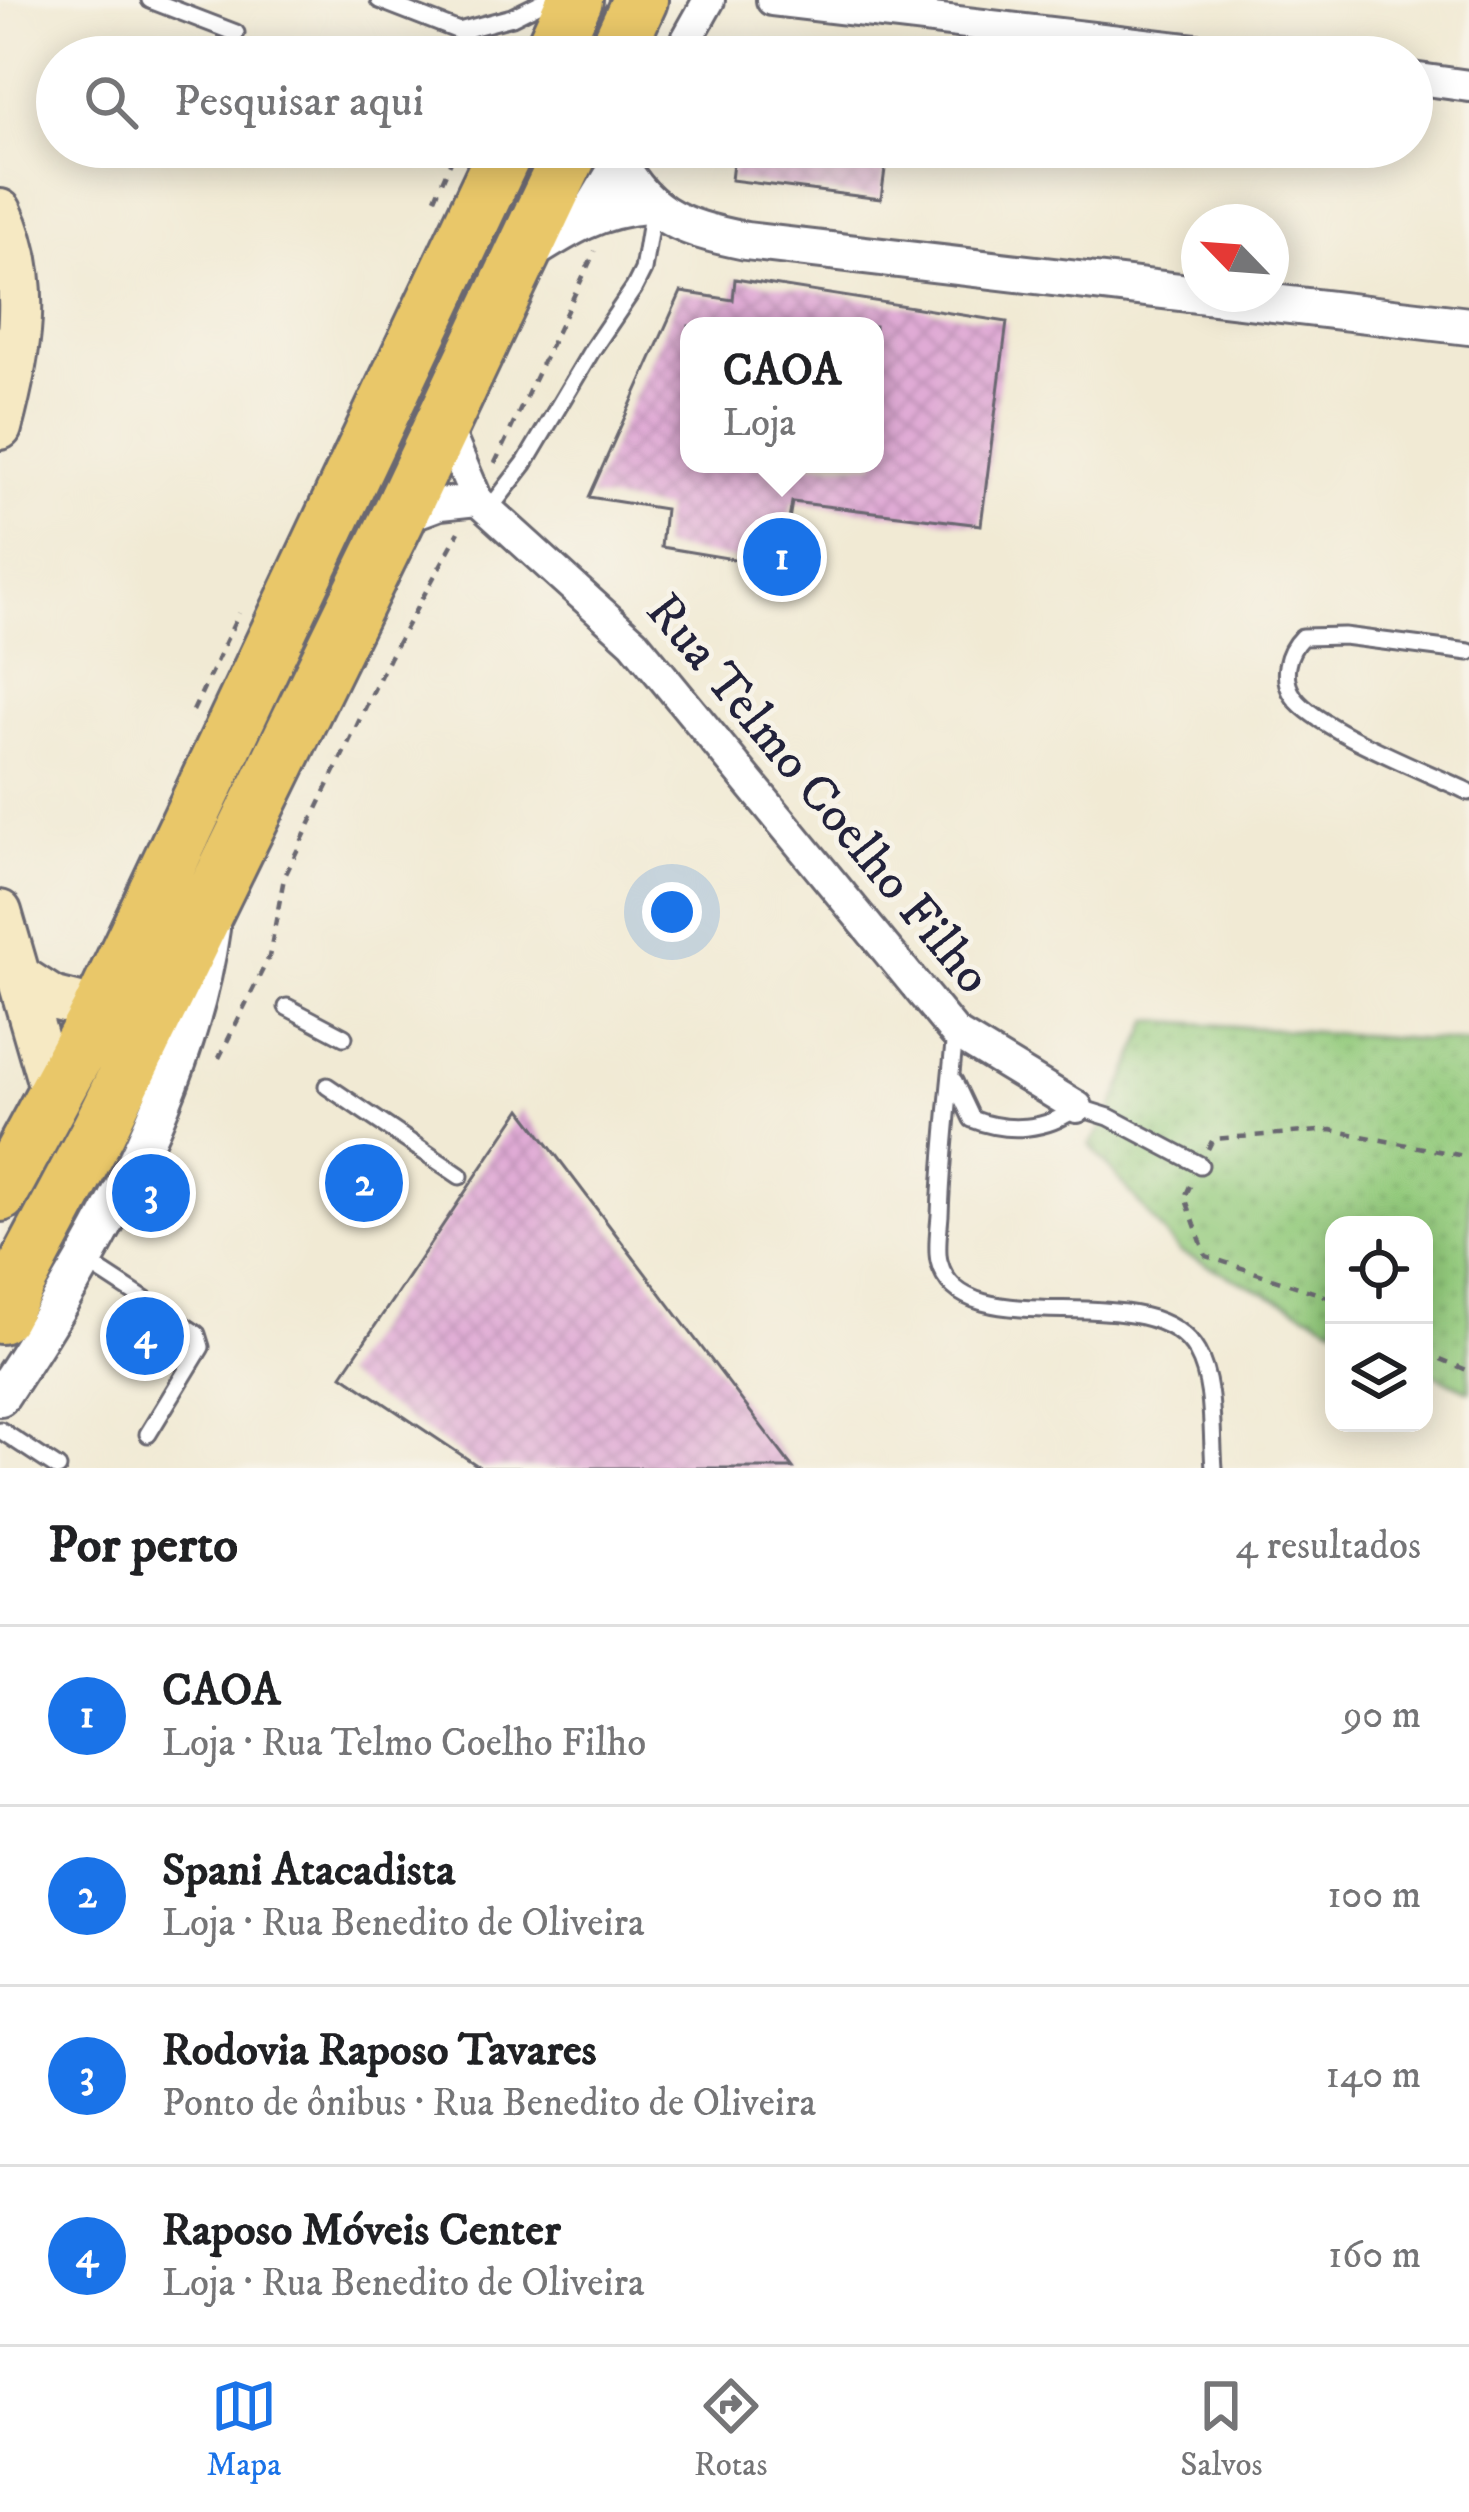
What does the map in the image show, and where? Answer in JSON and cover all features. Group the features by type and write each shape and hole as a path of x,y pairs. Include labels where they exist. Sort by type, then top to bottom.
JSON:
{"highway":[{"path":"559,36 575,0"},
{"path":"624,36 640,0"},
{"path":"0,1194 100,1010 494,168"},
{"path":"0,1316 99,1130 524,256 594,168"}],"main road":[{"path":"0,211 16,257 11,313 15,373 0,428"},
{"path":"0,912 53,1095"},
{"path":"21,977 52,998 100,1010"}],"street":[{"path":"689,36 710,0"},
{"path":"772,0 1077,36"},
{"path":"1433,81 1469,86"},
{"path":"612,168 625,209"},
{"path":"612,168 625,209"},
{"path":"524,256 625,209 746,241 1469,326"},
{"name":"Rua Telmo Coelho Filho","path":"443,418 483,505 634,642 955,1033 1077,1107"},
{"path":"398,520 440,504 483,505"},
{"path":"0,1397 67,1297 183,1045 205,975 216,889"}],"lane":[{"path":"150,0 236,33"},
{"path":"379,0 462,36"},
{"path":"459,32 512,17 546,0"},
{"path":"483,505 525,463 644,270 625,209"},
{"path":"1469,652 1344,636 1302,637 1291,649 1287,683 1294,699 1320,720 1469,792"},
{"path":"287,1006 344,1037"},
{"path":"955,1033 941,1170 938,1260 947,1277 958,1293 989,1303 1136,1313 1185,1334 1205,1369 1214,1468"},
{"path":"951,1073 972,1119 995,1129 1048,1124 1077,1107"},
{"path":"328,1086 460,1176"},
{"name":"Rua Telmo Coelho Filho","path":"1077,1107 1109,1117 1200,1165"},
{"path":"85,1262 196,1334 201,1347 148,1434"},
{"path":"0,1430 58,1468"}],"path":[{"path":"219,1058 269,957 284,878 389,658 483,505 625,209"},
{"path":"1325,1296 1206,1256 1185,1198 1213,1139 1331,1130 1469,1157"},
{"path":"1433,1356 1469,1371"}],"green space":[{"path":"1150,1020 1469,1043 1469,1391 1433,1373 1433,1216 1325,1216 1325,1322 1180,1252 1090,1145 1109,1117"}],"building":[{"path":"732,168 885,168 881,199 731,180"},
{"path":"735,279 1007,322 981,525 792,502 781,567 661,547 665,509 589,497 681,292 733,300"},
{"path":"521,1109 793,1468 481,1468 342,1375"}],"place":[{"name":"CAOA","path":"782,557"},
{"name":"Spani Atacadista","path":"364,1183"},
{"name":"Rodovia Raposo Tavares","path":"151,1193"},
{"name":"Raposo Móveis Center","path":"145,1336"}]}
